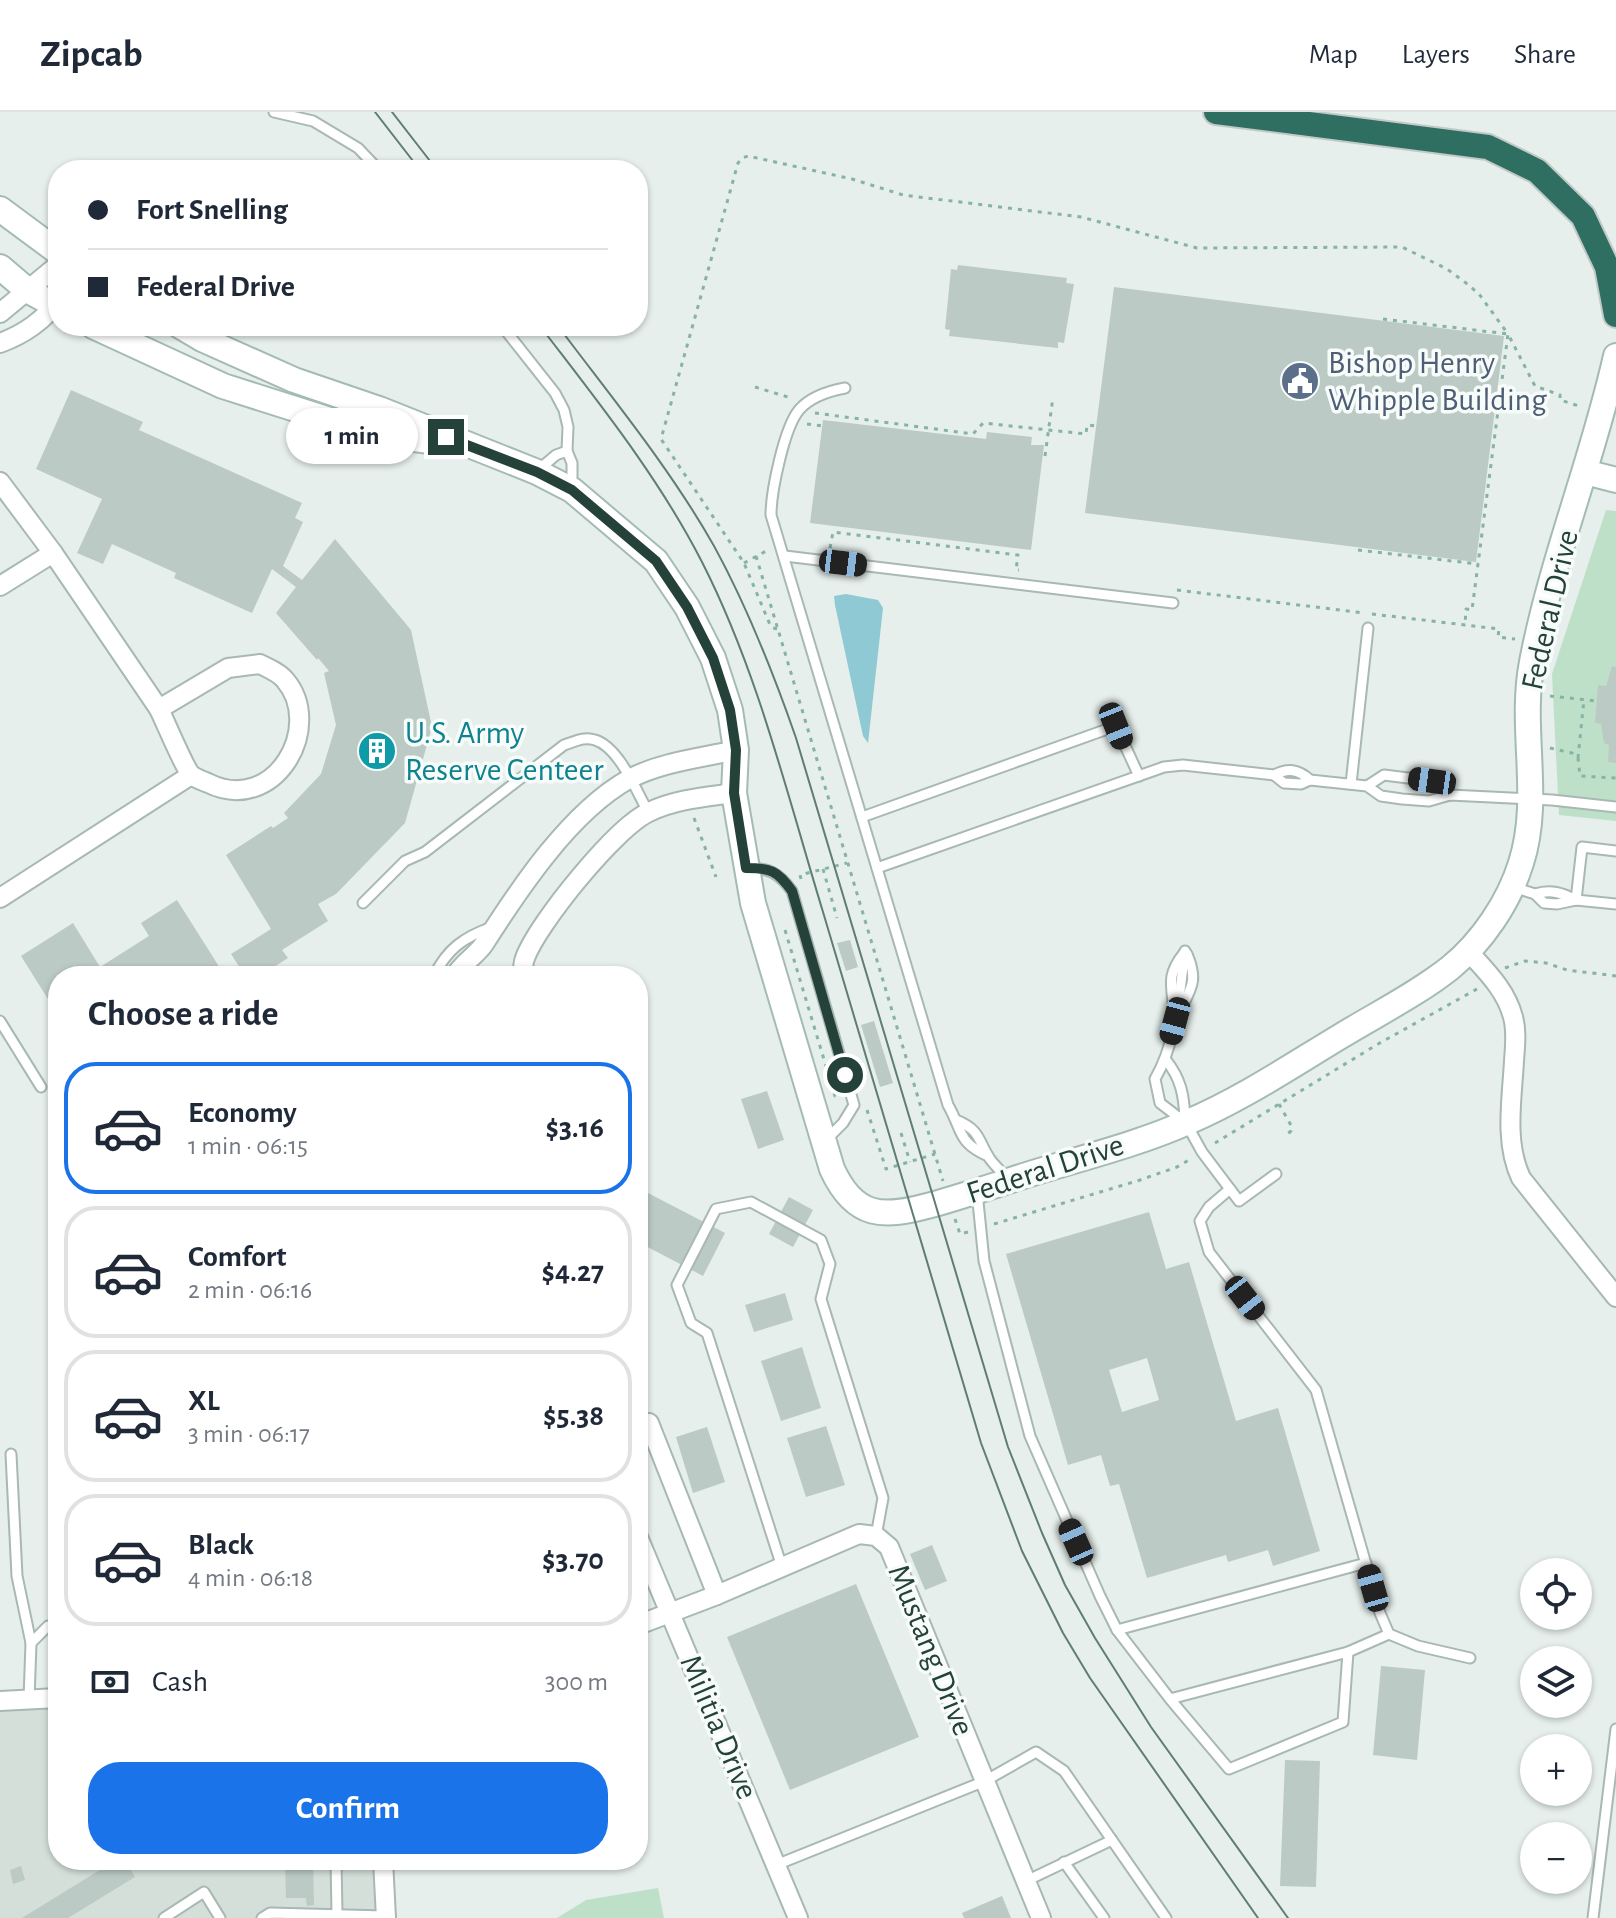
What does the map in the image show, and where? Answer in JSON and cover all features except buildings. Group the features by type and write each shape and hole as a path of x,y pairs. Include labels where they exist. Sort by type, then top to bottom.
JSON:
{"highway":[{"path":"1216,112 1488,147 1537,171 1583,216 1607,267 1616,315"}],"street":[{"path":"0,209 48,245"},
{"path":"0,267 27,290 48,300"},
{"path":"0,313 48,273"},
{"path":"0,343 14,338 48,313"},
{"name":"Federal Drive","path":"115,336 223,386 374,434 468,446"},
{"name":"Federal Drive","path":"197,336 294,380 379,409 537,472 572,490 656,561 687,607 713,658 730,710 736,750 734,793 753,903 824,1142 841,1187 860,1206 880,1214 898,1214 976,1191 1186,1123 1243,1094 1428,984 1468,951 1523,890 1531,799 1526,723 1531,666 1603,415 1616,356"},
{"path":"1585,472 1616,480"},
{"path":"0,482 53,553 159,709 191,775 217,787 245,791 272,780 290,758 298,728 296,700 285,679 260,664 228,668 159,709"},
{"path":"0,586 53,553"},
{"path":"461,966 481,949 518,891 592,806 630,779 676,763 736,750"},
{"path":"0,898 191,775"},
{"path":"524,966 536,938 609,843 648,812 687,800 734,793"},
{"path":"1468,951 1501,989 1514,1018 1516,1035 1511,1130 1516,1166 1521,1178 1616,1297"},
{"path":"648,1423 717,1595"},
{"name":"Mustang Drive","path":"648,1621 859,1534 876,1536 889,1547 1041,1918"},
{"name":"Militia Drive","path":"648,1560 798,1918"},
{"path":"0,1701 48,1698"},
{"path":"384,1870 386,1917"}],"lane":[{"path":"274,112 313,121 358,148 369,160"},
{"path":"510,336 555,393 564,410 568,427 567,451 572,463 572,490"},
{"path":"845,388 823,395 804,406 791,424 771,496 771,515 958,1133 973,1149 988,1156 1009,1180"},
{"path":"537,472 556,455 567,451"},
{"path":"785,556 1173,603"},
{"path":"1351,784 1368,628"},
{"path":"862,817 1116,726 1139,776"},
{"path":"363,903 405,861 425,852 564,745 584,738 607,746 648,812"},
{"path":"877,868 1164,767 1183,765 1274,775 1284,770 1301,771 1310,780 1367,786 1381,796 1402,799 1429,801 1450,795 1616,807"},
{"path":"1367,786 1384,775 1432,781 1450,795"},
{"path":"1576,900 1582,847 1616,851"},
{"path":"746,868 767,868 782,877 792,891 850,1090 854,1105 843,1123 824,1142"},
{"path":"1523,890 1544,903 1576,900 1616,904"},
{"path":"438,966 467,936 495,925"},
{"path":"1175,1021 1170,982 1172,967 1185,951 1194,972 1192,986 1175,1021 1166,1060 1155,1079 1160,1103 1186,1123 1202,1152 1239,1201 1276,1174"},
{"path":"0,1021 41,1087"},
{"path":"1166,1060 1177,1073 1184,1092 1186,1123"},
{"path":"1230,1189 1209,1207 1200,1221 1209,1252 1316,1390 1389,1634"},
{"path":"976,1191 984,1261 1030,1436 1117,1630 1170,1699 1229,1769 1343,1722 1348,1652"},
{"path":"782,1567 707,1333 691,1323 677,1285 716,1209 751,1202 821,1240 830,1264 821,1299 883,1498 876,1536"},
{"path":"11,1454 17,1576 31,1643 29,1699"},
{"path":"1117,1630 1366,1563"},
{"path":"31,1643 48,1626"},
{"path":"1170,1699 1348,1652 1389,1634 1418,1646 1470,1658"},
{"path":"1593,1918 1611,1810 1616,1729"},
{"path":"776,1865 985,1781 1036,1752 1064,1771 1166,1918"},
{"path":"1026,1881 1112,1840"},
{"path":"1064,1862 1104,1918"},
{"path":"336,1870 337,1915"},
{"path":"164,1918 204,1892 220,1918"},
{"path":"262,1918 270,1913 386,1917"}],"path":[{"path":"777,629 771,627 744,563 661,439 734,178 742,158 748,156 852,179 903,195 1081,217 1197,248 1402,247 1447,269 1479,294 1508,334 1535,386 1560,395 1560,400 1567,402"},
{"path":"1383,319 1508,334"},
{"path":"1465,626 1466,609 1472,610 1508,334"},
{"path":"755,387 792,398 815,413 973,434 983,423 1086,434 1087,425 1096,426"},
{"path":"1045,456 1053,397"},
{"path":"803,423 822,426"},
{"path":"821,547 831,548 833,532 1018,555 1016,570 1032,572"},
{"path":"744,563 780,544"},
{"path":"1358,550 1478,564"},
{"path":"756,556 943,1181"},
{"path":"1171,589 1499,629 1498,637 1536,643"},
{"path":"1546,695 1597,701"},
{"path":"1584,699 1578,758 1580,776 1616,778"},
{"path":"1547,748 1572,753 1578,758"},
{"path":"687,800 716,877"},
{"path":"800,875 847,863"},
{"path":"823,869 837,918"},
{"path":"1501,969 1525,961 1616,976"},
{"path":"1215,1143 1443,1006 1483,986"},
{"path":"1279,1104 1292,1127 1284,1137"},
{"path":"901,1133 910,1162"},
{"path":"953,1215 960,1234 1140,1180 1189,1160"}],"shaded area":[{"path":"0,1690 2,1700 48,1698 48,1870 383,1870 385,1918 0,1918"}],"green space":[{"path":"1606,510 1616,511 1616,821 1559,815 1552,674"},
{"path":"658,1888 664,1918 557,1918 586,1900"}],"water":[{"path":"846,594 878,600 883,608 868,743 863,736 835,605 834,596"}],"tram line":[{"path":"375,112 412,160"},
{"path":"392,112 429,160"},
{"path":"548,336 626,440 685,530 739,646 784,778 981,1443 1022,1551 1063,1633 1090,1678 1258,1918"},
{"path":"566,336 640,434 697,517 738,593 769,665 796,738 1008,1447 1065,1585 1151,1727 1288,1918"}],"place":[{"name":"Bishop Henry Whipple Building","path":"1300,381"},
{"name":"U.S. Army Reserve Centeer","path":"377,751"}],"route":[{"path":"446,437 537,472 572,490 656,561 687,607 713,658 730,710 736,750 734,793 746,868 767,868 782,877 792,891 845,1075"}]}
